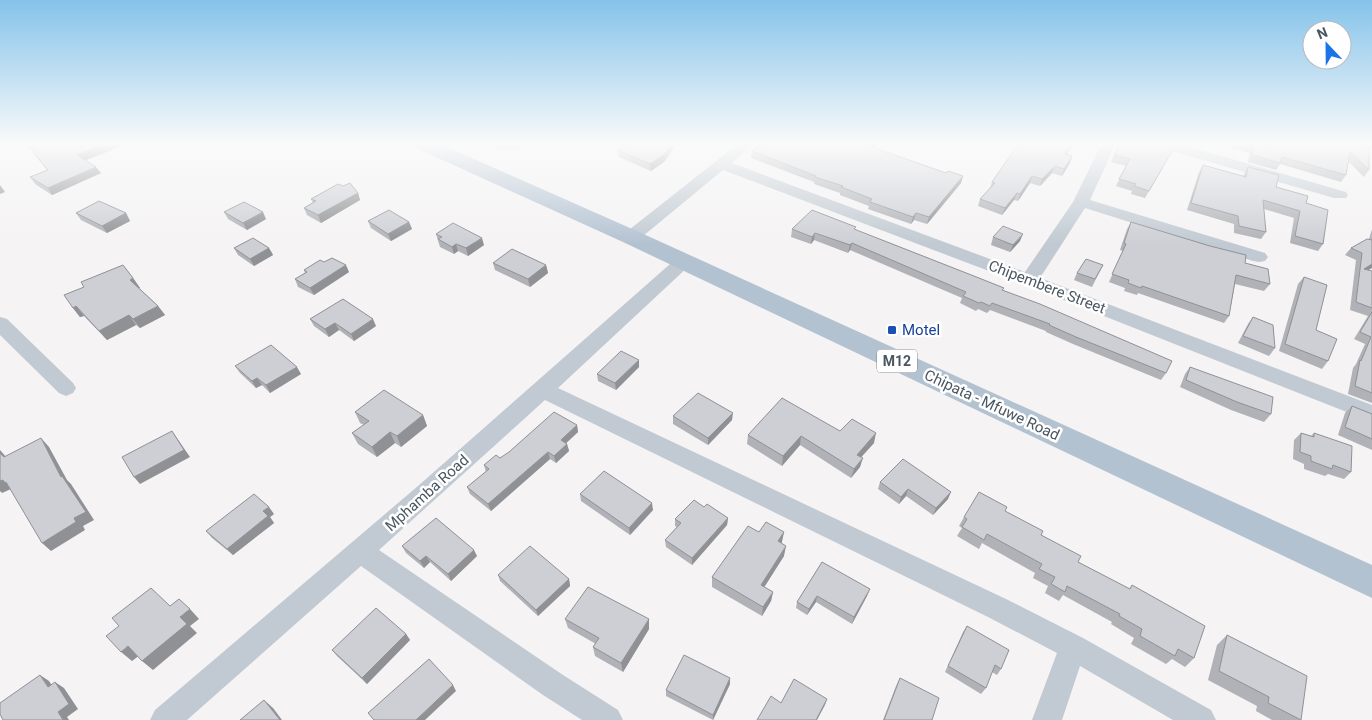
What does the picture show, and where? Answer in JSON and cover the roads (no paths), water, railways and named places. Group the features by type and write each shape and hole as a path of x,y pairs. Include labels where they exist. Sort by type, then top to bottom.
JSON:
{"main road":[{"name":"Chipata - Mfuwe Road","path":"501,177 1372,582"}],"street":[{"path":"630,237 704,177"},
{"name":"Chipembere Street","path":"754,177 1029,280 1372,414"},
{"path":"1029,280 1081,202 1093,177"},
{"path":"1276,177 1340,195"},
{"path":"1081,202 1259,257"},
{"name":"Mphamba Road","path":"166,720 361,552 544,390 684,261"},
{"path":"0,324 66,388"},
{"path":"544,390 654,444 789,506 1074,647 1201,720"},
{"path":"361,552 553,685 608,720"},
{"path":"1047,720 1074,647"}],"place":[{"name":"Motel","path":"892,330"}]}
